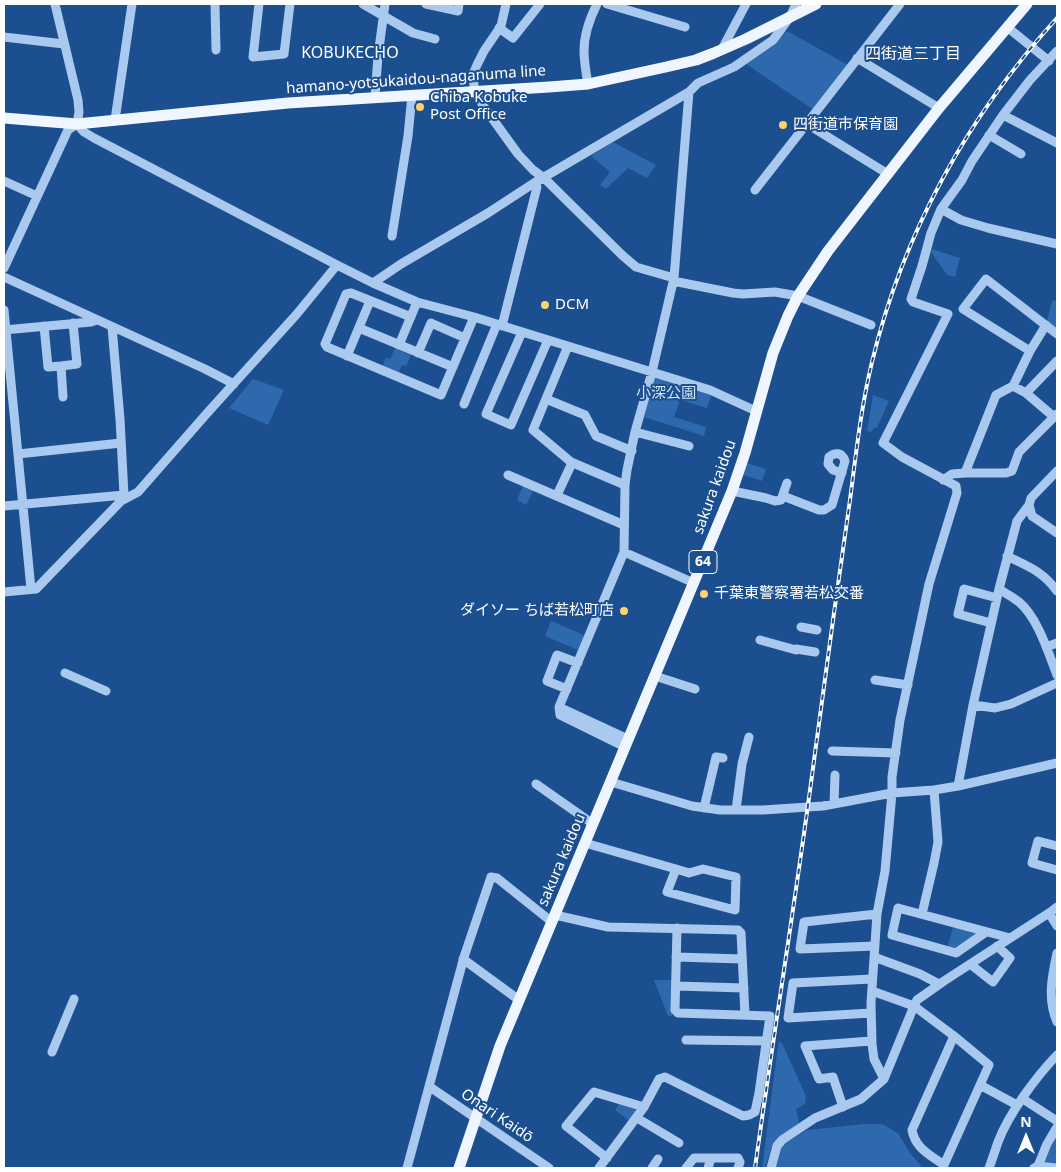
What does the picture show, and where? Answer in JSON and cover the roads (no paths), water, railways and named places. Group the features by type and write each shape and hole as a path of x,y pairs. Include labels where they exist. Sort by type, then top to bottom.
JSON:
{"main road":[{"name":"hamano-yotsukaidou-naganuma line","path":"4,118 77,124 288,103 588,84 696,60 816,4"},
{"name":"sakura kaidou","path":"461,1168 500,1046 732,491 745,453 767,373 781,332 798,296 828,252 939,108 1027,4"}],"street":[{"path":"55,4 79,106 77,124 84,132 94,138 337,265 417,302 474,317 710,390 756,412"},
{"path":"115,120 132,4"},
{"path":"215,4 216,50"},
{"path":"259,4 254,57 284,54 290,4"},
{"path":"363,4 413,32 435,39"},
{"path":"375,97 385,4"},
{"path":"426,4 458,11 459,4"},
{"path":"506,4 501,26 484,51 474,74 474,86 478,97 518,154 622,255 636,267 674,280 733,293 775,292 798,296 871,324"},
{"path":"499,28 513,38 540,4"},
{"path":"588,84 584,52 585,38 591,16 597,4"},
{"path":"607,4 685,27"},
{"path":"722,49 746,4"},
{"path":"373,283 534,183 689,92 698,83 734,67 773,40 790,17 796,4"},
{"path":"755,190 900,4"},
{"path":"1007,27 1048,61"},
{"path":"4,37 64,44"},
{"path":"884,1079 874,1059 871,1041 871,1013 874,946 877,914 885,872 892,777 900,720 929,584 957,492 956,486 902,457 883,443 948,314 913,302 911,299 931,233 941,209 962,180 972,161 1003,115 1030,80 1057,51"},
{"path":"857,58 939,108"},
{"path":"627,743 560,715 559,707 624,552 627,470 674,280 689,92"},
{"path":"392,236 412,95"},
{"path":"1003,115 1057,143"},
{"path":"4,268 68,130 77,124"},
{"path":"807,124 888,174"},
{"path":"989,135 1021,154"},
{"path":"4,181 37,196"},
{"path":"464,404 500,325 537,187 534,183"},
{"path":"941,209 961,220 1057,244"},
{"path":"4,506 127,496 138,492 296,316 337,265"},
{"path":"4,277 234,384"},
{"path":"1030,351 962,308 986,279 1057,334"},
{"path":"411,318 370,300 351,293 346,294 326,344 327,347 347,356 441,395 474,317"},
{"path":"347,356 370,300"},
{"path":"400,345 417,302"},
{"path":"4,310 7,379 18,454 31,589"},
{"path":"5,330 97,320"},
{"path":"44,326 48,367 61,366 77,364 73,323"},
{"path":"418,353 431,323 465,338"},
{"path":"965,473 996,395 1013,386 1030,351 1046,325"},
{"path":"112,326 127,496"},
{"path":"359,328 452,367"},
{"path":"522,332 486,414 511,425 548,340"},
{"path":"568,346 533,430 572,462 625,486"},
{"path":"1026,393 1057,361"},
{"path":"61,366 63,398"},
{"path":"943,480 952,474 1006,473 1012,471 1019,452 1056,415 1013,386"},
{"path":"546,399 585,415 596,436 632,451"},
{"path":"635,432 689,446"},
{"path":"18,454 121,443"},
{"path":"557,495 572,462"},
{"path":"958,786 991,623 1016,521 1029,505 1031,498 1057,471"},
{"path":"783,496 819,510 824,510 832,505 842,473"},
{"path":"508,475 624,525"},
{"path":"732,491 766,498 775,502 781,500 787,483"},
{"path":"4,592 36,589 127,496"},
{"path":"1029,505 1032,516 1057,533"},
{"path":"624,552 694,583"},
{"path":"1007,556 1036,570 1049,580 1057,592"},
{"path":"991,623 958,614 964,589 998,594 1019,602 1030,616 1057,675"},
{"path":"801,627 817,630"},
{"path":"760,640 796,650 815,652"},
{"path":"1046,648 1057,643"},
{"path":"566,689 547,680 557,656 578,663"},
{"path":"65,673 106,691"},
{"path":"655,676 695,689"},
{"path":"875,680 908,685"},
{"path":"974,705 995,708 1011,704 1057,683"},
{"path":"736,810 742,764 749,737"},
{"path":"832,751 896,753"},
{"path":"704,808 716,757 723,758"},
{"path":"611,782 704,808 736,810 808,808 892,793 958,786 1057,763"},
{"path":"834,775 834,804"},
{"path":"536,784 593,824"},
{"path":"922,914 938,842 934,790"},
{"path":"1057,846 1038,841 1032,863 1057,870"},
{"path":"585,843 676,869 689,873 703,869 736,877 735,910 667,892 676,869"},
{"path":"407,1168 463,959 491,877 497,878 553,919 608,927 738,930 741,933 745,1015"},
{"path":"771,1168 777,1146 782,1140 815,1118 861,1099 884,1079 917,1000 1057,907"},
{"path":"986,932 956,953 892,934 898,908 1010,938"},
{"path":"1049,913 1057,926"},
{"path":"874,946 800,950 804,922 877,914"},
{"path":"599,1168 637,1118 659,1079 665,1077 743,1116 755,1112 770,1016 678,1013 675,1010 677,928"},
{"path":"970,964 993,982 1010,958 997,946"},
{"path":"1057,953 1052,979 1054,1014 1057,1022"},
{"path":"874,957 920,974 939,984"},
{"path":"676,958 742,959"},
{"path":"463,959 519,1000"},
{"path":"871,1013 788,1018 793,983 872,979"},
{"path":"676,986 744,988"},
{"path":"872,991 914,1006 954,1036 989,1065 944,1165 921,1149 913,1136 912,1130 954,1036"},
{"path":"52,1052 74,999"},
{"path":"686,1040 767,1042"},
{"path":"843,1107 833,1077 819,1079 805,1046 871,1041"},
{"path":"989,1168 998,1141 1008,1121 1040,1074 1057,1055"},
{"path":"980,1085 1020,1102 1057,1121"},
{"name":"Onari Kaidō","path":"430,1087 549,1168"},
{"path":"607,1158 566,1126 594,1092 644,1107"},
{"path":"637,1118 678,1140"},
{"path":"1057,1127 1036,1167 1057,1168"},
{"path":"686,1168 694,1158 738,1158 740,1162 738,1168"},
{"path":"708,1168 711,1158"}],"railway":[{"path":"755,1168 801,857 859,431 872,362 885,314 901,268 943,178 995,95 1057,18"}],"place":[{"name":"Chiba Kobuke Post Office","path":"420,107"},
{"name":"四街道市保育園","path":"783,125"},
{"name":"DCM","path":"545,305"},
{"name":"千葉東警察署若松交番","path":"704,594"},
{"name":"ダイソー ちば若松町店","path":"624,611"}],"district":[{"name":"KOBUKECHO","path":"350,53"},
{"name":"四街道三丁目","path":"913,54"}],"park label":[{"name":"小深公園","path":"666,394"}]}
